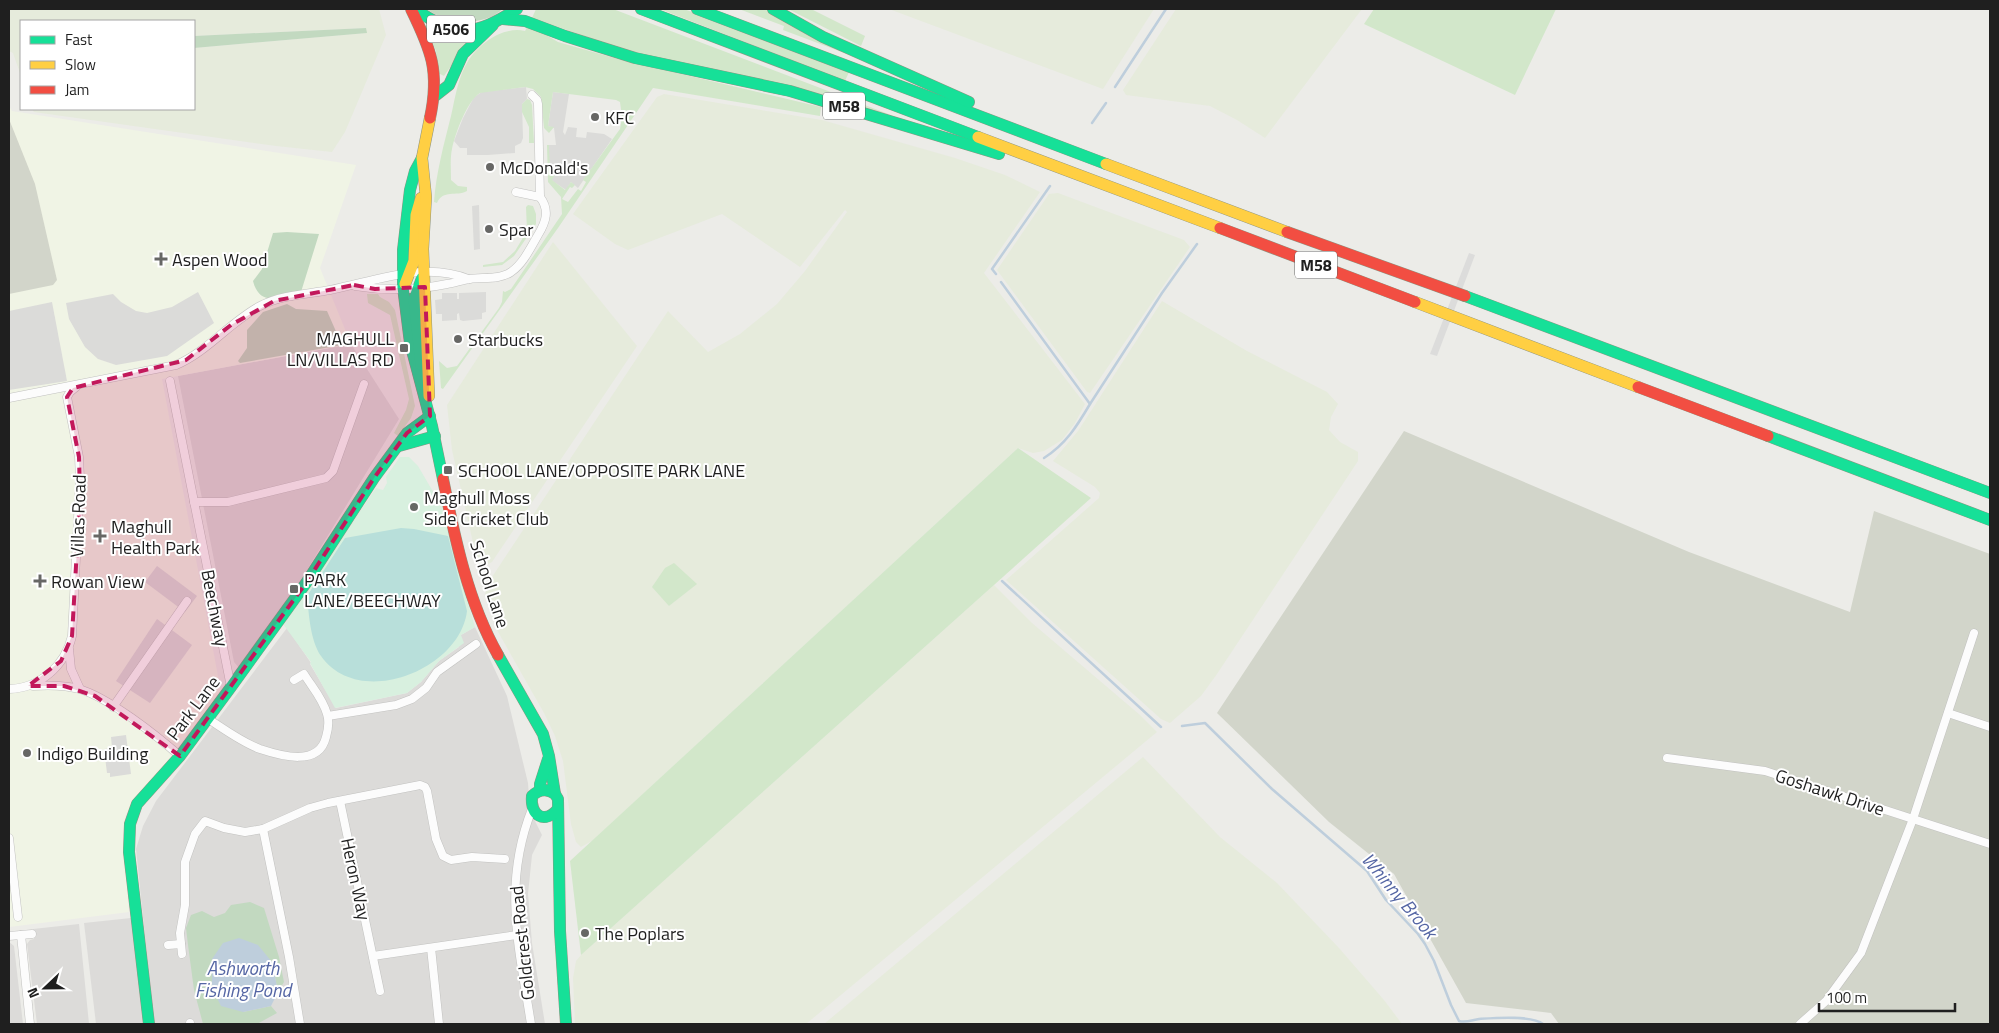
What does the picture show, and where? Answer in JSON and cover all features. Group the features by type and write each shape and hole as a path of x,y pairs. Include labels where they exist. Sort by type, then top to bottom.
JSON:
{"main road":[{"path":"411,9 432,54 435,96 422,158"},
{"name":"A506","path":"415,9 435,23 448,28 471,30 492,25 517,9"},
{"name":"M58","path":"641,9 1990,520"},
{"name":"M58","path":"697,9 1255,220 1657,367 1990,493"},
{"name":"M58","path":"773,9 823,37 1006,117 1062,147"},
{"name":"M58","path":"503,19 525,21 635,58 790,91 1120,191"},
{"path":"435,96 449,86 463,54 492,25"},
{"name":"School Lane","path":"422,158 425,184 424,272 422,287 430,413 460,550 481,621 496,652 528,704 544,736 555,794 558,799 560,931 566,1024"},
{"name":"School Lane","path":"422,158 413,173 404,233 406,273 403,288 405,312 414,362 430,413"},
{"name":"School Lane","path":"406,273 414,260 416,215 425,184"},
{"name":"School Lane","path":"422,287 414,300 422,386"},
{"name":"Park Lane","path":"149,1024 135,914 129,833 132,816 137,804 180,756 231,687 306,583 374,478 407,433 430,413"},
{"path":"399,446 434,436"},
{"name":"School Lane","path":"548,757 540,790 532,796 530,801 558,838"},
{"path":"540,790 548,789 555,794"},
{"path":"538,814 552,815 558,809"}],"street":[{"path":"350,286 375,289 422,287 468,279 497,277 510,273 515,268 545,223 546,206 540,196 538,104 532,95"},
{"path":"516,192 540,196"},
{"path":"9,398 176,365 186,360 231,325 267,303 406,273 453,272 468,279"},
{"name":"Beechway","path":"170,381 231,687"},
{"path":"57,388 67,398 73,388 83,384"},
{"path":"194,502 228,502 326,478 333,471 364,384"},
{"name":"Villas Road","path":"9,690 28,686 52,671 69,648 74,620 80,479 79,457 67,398"},
{"path":"113,707 187,602"},
{"path":"1800,1024 1826,1001 1861,954 1912,819 1974,633"},
{"path":"328,716 396,704 412,699 426,688 437,672 476,644"},
{"path":"69,648 71,669 80,689"},
{"path":"207,718 234,736 259,748 300,758 314,754 322,746 327,734 328,716 323,704 304,674 294,680"},
{"path":"28,686 64,686 80,689 113,707 180,756"},
{"path":"1948,713 1990,727"},
{"name":"Goshawk Drive","path":"1667,758 1765,771 1990,844"},
{"path":"182,954 180,933 185,905 185,862 195,834 205,821 224,828 245,832 263,828 310,808 417,785 422,786 427,791 436,839 443,856 451,860 472,857 504,859"},
{"name":"Heron Way","path":"340,801 380,991"},
{"name":"Goldcrest Road","path":"532,1024 517,935 514,885 516,861 522,833 538,814"},
{"path":"263,828 289,957 300,1024"},
{"path":"9,838 12,888 18,917"},
{"path":"9,936 32,934"},
{"path":"21,935 30,1024"},
{"path":"372,956 517,935"},
{"path":"168,945 181,944"},
{"path":"431,948 438,1024"}],"highlighted area":[{"path":"354,285 375,289 425,287 430,416 407,433 374,478 306,583 180,756 95,696 64,686 28,686 61,661 72,636 80,496 79,457 67,397 73,388 186,360 231,325 274,301"}],"shaded area":[{"path":"9,9 379,9 386,35 345,132 332,152 276,146 34,112 33,110 195,110 195,48 366,33 366,28 195,36 195,20 20,20 20,73 13,53 9,51"},
{"path":"889,9 1154,9 1103,89"},
{"path":"1176,9 1362,9 1265,138 1210,106 1126,95 1123,90"},
{"path":"526,87 527,99 522,104 523,138 521,143 515,146 515,153 467,155 467,148 460,148 454,141 474,97 482,92"},
{"path":"553,92 569,94 563,132 565,135 568,127 577,128 576,137 586,138 587,132 604,134 612,139 578,188 571,182 566,190 551,180 556,173 549,173 549,145 556,145 554,128 548,126"},
{"path":"664,94 822,120 955,158 1005,175 1040,192 984,273 1085,404 1075,423 1062,440 1044,451 1033,453 1018,448 592,841 581,847 576,842 571,824 563,761 555,736 497,630 485,594 490,580 668,311 708,352 740,334 777,304 805,271 847,212 845,210 800,267 722,214 628,250 615,244 573,214 657,97","holes":["665,568 696,584 669,606"]},
{"name":"Maghull Health Park","path":"9,106 12,111 356,165 320,268 351,344 162,379 221,692 126,814 123,835 129,912 9,927"},
{"path":"9,119 35,184 57,280 53,285 9,294"},
{"path":"1058,193 1184,240 1190,247 1090,393 1087,392 997,270 1049,194"},
{"path":"479,205 480,249 474,250 472,206"},
{"path":"553,242 637,346 492,562 479,569 452,450 447,405"},
{"path":"198,292 214,323 167,356 116,365 98,359 85,347 69,319 66,303 113,294 121,302 136,311 147,313 172,307"},
{"path":"486,292 486,312 482,313 482,319 463,321 460,320 459,313 457,314 457,320 442,321 442,314 436,314 435,300 442,299 442,293 457,293 457,299 459,299 459,293"},
{"path":"1162,301 1247,351 1327,392 1338,404 1331,417 1329,430 1340,442 1358,452 1358,461 1217,674 1201,696 1170,723 1161,719 1006,580 1099,498 1100,493 1095,487 1053,461 1078,431"},
{"path":"52,302 67,381 9,390 9,311"},
{"path":"351,344 399,419 285,606 240,669 234,662 178,376"},
{"path":"1404,431 1689,552 1850,612 1874,511 1990,554 1990,1024 1559,1024 1551,1013 1466,1003 1394,874 1329,822 1217,713"},
{"path":"401,528 448,536 467,611 460,632 447,651 428,665 406,676 382,681 359,680 338,672 317,650 309,619 307,596 345,538"},
{"path":"157,566 197,596 185,612 145,582"},
{"path":"994,585 1032,623 1140,715 1157,732 806,1024 575,1024 573,978 576,961 581,955"},
{"path":"157,619 192,645 150,703 116,681"},
{"path":"475,627 507,696 528,783 530,811 542,835 532,855 528,894 532,943 545,1024 154,1024 136,849 143,826 156,801 287,628 311,663 336,708 407,693 421,682 439,661 459,647 461,635"},
{"path":"126,735 131,774 110,777 110,773 107,773 104,749 112,748 111,737"},
{"path":"1143,757 1220,837 1277,883 1339,948 1402,1024 824,1024"},
{"path":"131,918 144,1024 96,1024 84,923"},
{"path":"79,924 89,1024 37,1024 27,944 30,940 34,939 33,929"},
{"path":"9,942 14,946 23,1024 9,1024"}],"green space":[{"path":"427,9 503,9 485,19 465,22 445,18"},
{"path":"536,9 613,9 891,115 622,49 532,18"},
{"path":"660,9 684,9 849,72 845,81"},
{"path":"739,9 766,9 855,57 783,30 784,26"},
{"path":"788,9 811,9 865,36 861,46"},
{"path":"1374,9 1556,9 1515,95 1364,24"},
{"path":"425,25 447,34 471,37 444,76 438,73 436,51"},
{"path":"527,27 543,33 558,42 618,59 821,107 820,116 653,88 558,228 443,389 441,388 439,361 447,368 457,366 499,308 502,302 503,291 511,289 562,214 561,197 548,182 547,145 549,145 550,172 556,173 552,180 565,190 571,182 575,185 572,188 570,187 562,199 568,202 578,189 581,191 586,182 583,180 620,129 622,117 620,102 616,100 553,92 548,126 554,127 549,133 544,128 541,97 533,89 525,87 480,93 475,97 462,118 451,153 451,180 458,186 467,187 467,191 443,196 437,203 434,202 441,159 457,88 468,61 479,48 493,37 508,31 525,31"},
{"path":"366,28 367,33 195,48 195,36"},
{"path":"527,99 530,100 532,105 534,143 529,143 529,127 522,112 522,104"},
{"path":"528,205 533,206 536,214 536,224 514,256 502,265 483,267 483,265 503,262 515,251 527,231 526,207"},
{"path":"273,233 319,234 301,292 278,298 266,298 260,295 253,281 262,269"},
{"path":"367,294 378,294 389,302 395,310 415,406 411,418 398,436 394,433 406,410 409,399 390,315 368,303"},
{"path":"287,304 296,309 327,311 342,345 240,363 238,361 247,348 247,330 263,312"},
{"path":"1018,448 1091,498 581,955 570,861"},
{"path":"400,457 409,457 418,466 442,507 456,564 475,627 461,635 464,643 439,661 421,682 407,693 335,708 311,662 283,624 376,488 383,490 387,483 386,477"},
{"path":"674,563 697,584 669,606 652,587 665,568"},
{"path":"250,902 264,908 279,957 284,982 278,992 272,962 243,1012 271,1006 277,1013 257,1024 203,1024 194,990 186,928 191,915 202,911 214,917 225,913 231,905"}],"water":[{"name":"Ashworth Fishing Pond","path":"239,938 258,945 272,962 278,992 271,1006 243,1012 221,1006 212,988 212,959 223,943"}],"pier":[{"path":"1469,253 1475,255 1437,356 1430,354"}],"waterway":[{"path":"1115,87 1166,9"},
{"path":"1092,123 1106,103"},
{"path":"996,274 992,269 1050,186"},
{"path":"1001,282 1090,404 1162,293 1197,244"},
{"path":"1044,458 1065,441 1090,404"},
{"path":"1002,581 1161,727"},
{"name":"Whinny Brook","path":"1182,726 1205,723 1272,789 1367,871 1386,900 1425,944 1459,1021 1512,1018 1530,1019 1543,1024"}],"traffic: fast":[{"path":"415,9 442,25 466,30 477,29 517,9"},
{"path":"641,9 978,137"},
{"path":"697,9 1106,164"},
{"path":"773,9 823,37 969,102"},
{"path":"503,19 525,21 635,58 790,91 999,154"},
{"path":"435,96 449,85 463,54 493,25"},
{"path":"422,158 415,171 410,190 403,250 403,287 410,343 432,426 443,479"},
{"path":"421,365 414,300 422,278"},
{"path":"1465,296 1990,493"},
{"path":"149,1024 129,852 130,824 137,804 180,756 231,687 306,583 374,478 407,433 430,416"},
{"path":"399,446 435,436"},
{"path":"1768,436 1990,520"},
{"path":"498,655 543,734 549,756 555,794 558,799 560,931 566,1024"},
{"path":"540,790 548,759"},
{"path":"555,794 546,790 537,792 532,796 532,803 536,813 543,817 553,814 558,809"}],"traffic: slow":[{"path":"429,396 423,249 426,197 422,158 430,118"},
{"path":"978,137 1220,228"},
{"path":"1106,164 1287,232"},
{"path":"405,284 414,261 416,215 421,198"},
{"path":"1415,302 1638,387"}],"traffic: jam":[{"path":"411,9 424,37 432,61 434,87 430,118"},
{"path":"1220,228 1415,302"},
{"path":"1287,232 1465,296"},
{"path":"1638,387 1768,436"},
{"path":"443,479 464,570 478,614 498,655"}],"place":[{"name":"KFC","path":"595,117"},
{"name":"McDonald's","path":"490,167"},
{"name":"Spar","path":"489,229"},
{"name":"Aspen Wood","path":"161,259"},
{"name":"Starbucks","path":"458,339"},
{"name":"MAGHULL LN/VILLAS RD","path":"404,348"},
{"name":"SCHOOL LANE/OPPOSITE PARK LANE","path":"448,470"},
{"name":"Maghull Moss Side Cricket Club","path":"414,507"},
{"name":"Maghull Health Park","path":"100,536"},
{"name":"Rowan View","path":"40,581"},
{"name":"PARK LANE/BEECHWAY","path":"294,589"},
{"name":"Indigo Building","path":"27,753"},
{"name":"The Poplars","path":"585,933"}]}
